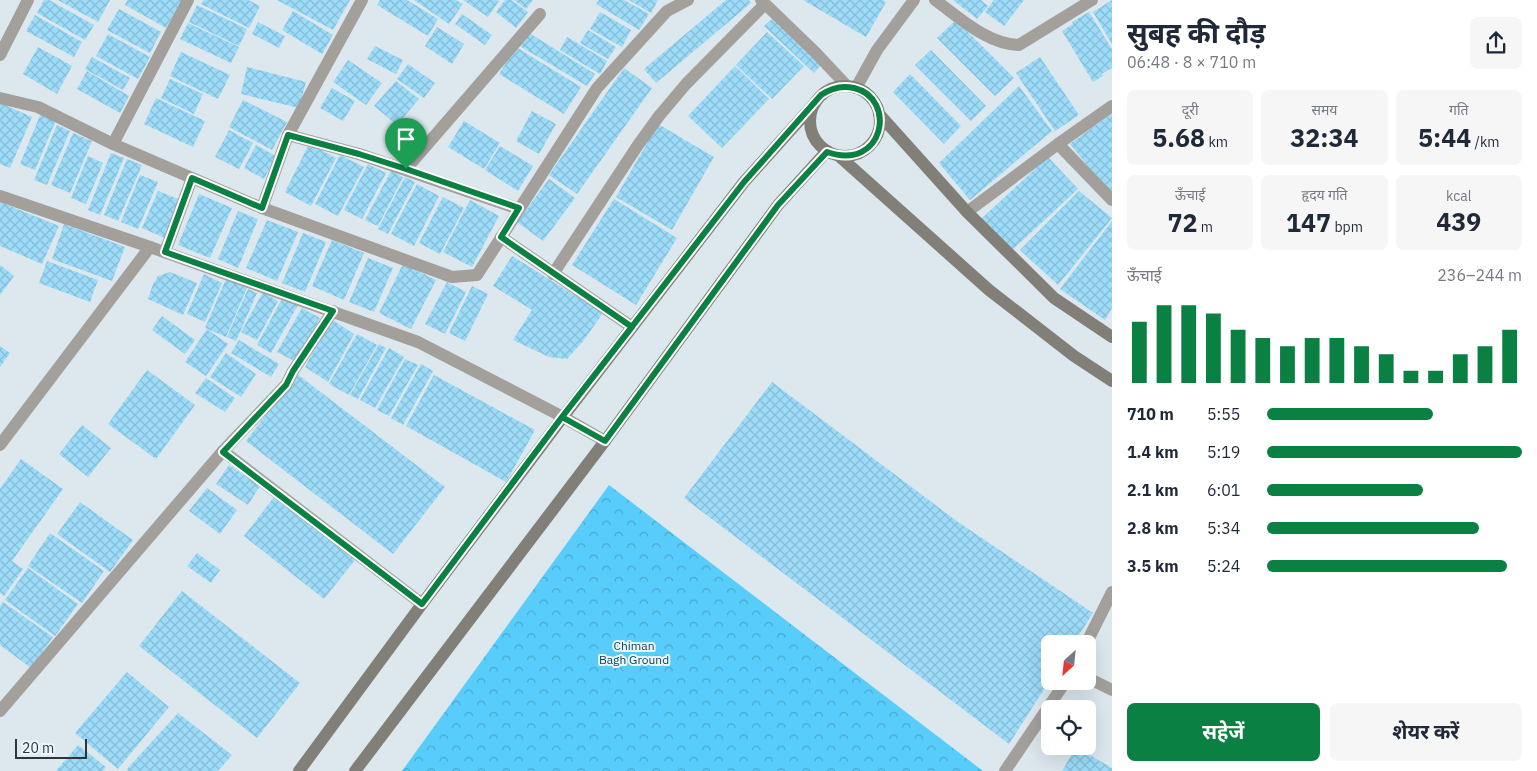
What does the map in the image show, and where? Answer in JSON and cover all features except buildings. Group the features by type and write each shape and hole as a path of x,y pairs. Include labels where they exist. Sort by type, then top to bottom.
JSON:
{"main road":[{"path":"299,771 562,417 744,182 821,95 838,87 852,87 864,92 876,105 879,114 880,125 877,136 870,146 850,156 833,154 778,205 605,441 355,771"},
{"path":"815,103 811,113 810,124 818,144 833,154 989,290 1074,356 1112,381"},
{"path":"879,114 967,212 1054,298 1112,337"}],"street":[{"path":"0,55 28,0"},
{"path":"112,144 188,0"},
{"path":"262,208 288,135 362,0"},
{"path":"0,98 38,107 112,144 262,208 452,277 477,275 598,88 667,11 688,0"},
{"path":"553,274 659,116 686,84 763,2 852,87 914,0"},
{"path":"935,0 980,33 1006,45 1019,46 1092,0"},
{"path":"406,169 540,14"},
{"path":"967,212 1112,106"},
{"path":"288,135 359,154 519,208"},
{"path":"1058,144 1112,200"},
{"path":"165,252 192,178"},
{"path":"0,196 165,252 418,342 605,441"},
{"path":"501,237 632,327"},
{"path":"0,445 150,247"},
{"path":"0,711 223,452 286,385 293,371 333,311"},
{"path":"223,452 422,604"},
{"path":"1090,635 1112,592"},
{"path":"1096,682 1112,690"},
{"path":"1005,771 1060,690"}],"green space":[{"name":"Chiman Bagh Ground","path":"609,485 983,771 402,771"}],"route":[{"path":"406,169 288,135 262,208 192,178 165,252 333,311 293,371 286,385 223,452 422,604 562,417 632,327 744,182 821,95 838,87 856,88 871,98 879,114 880,125 877,136 870,146 850,156 839,156 827,152 778,205 605,441 562,417 597,372 632,327 501,237 519,208 406,169"}]}
